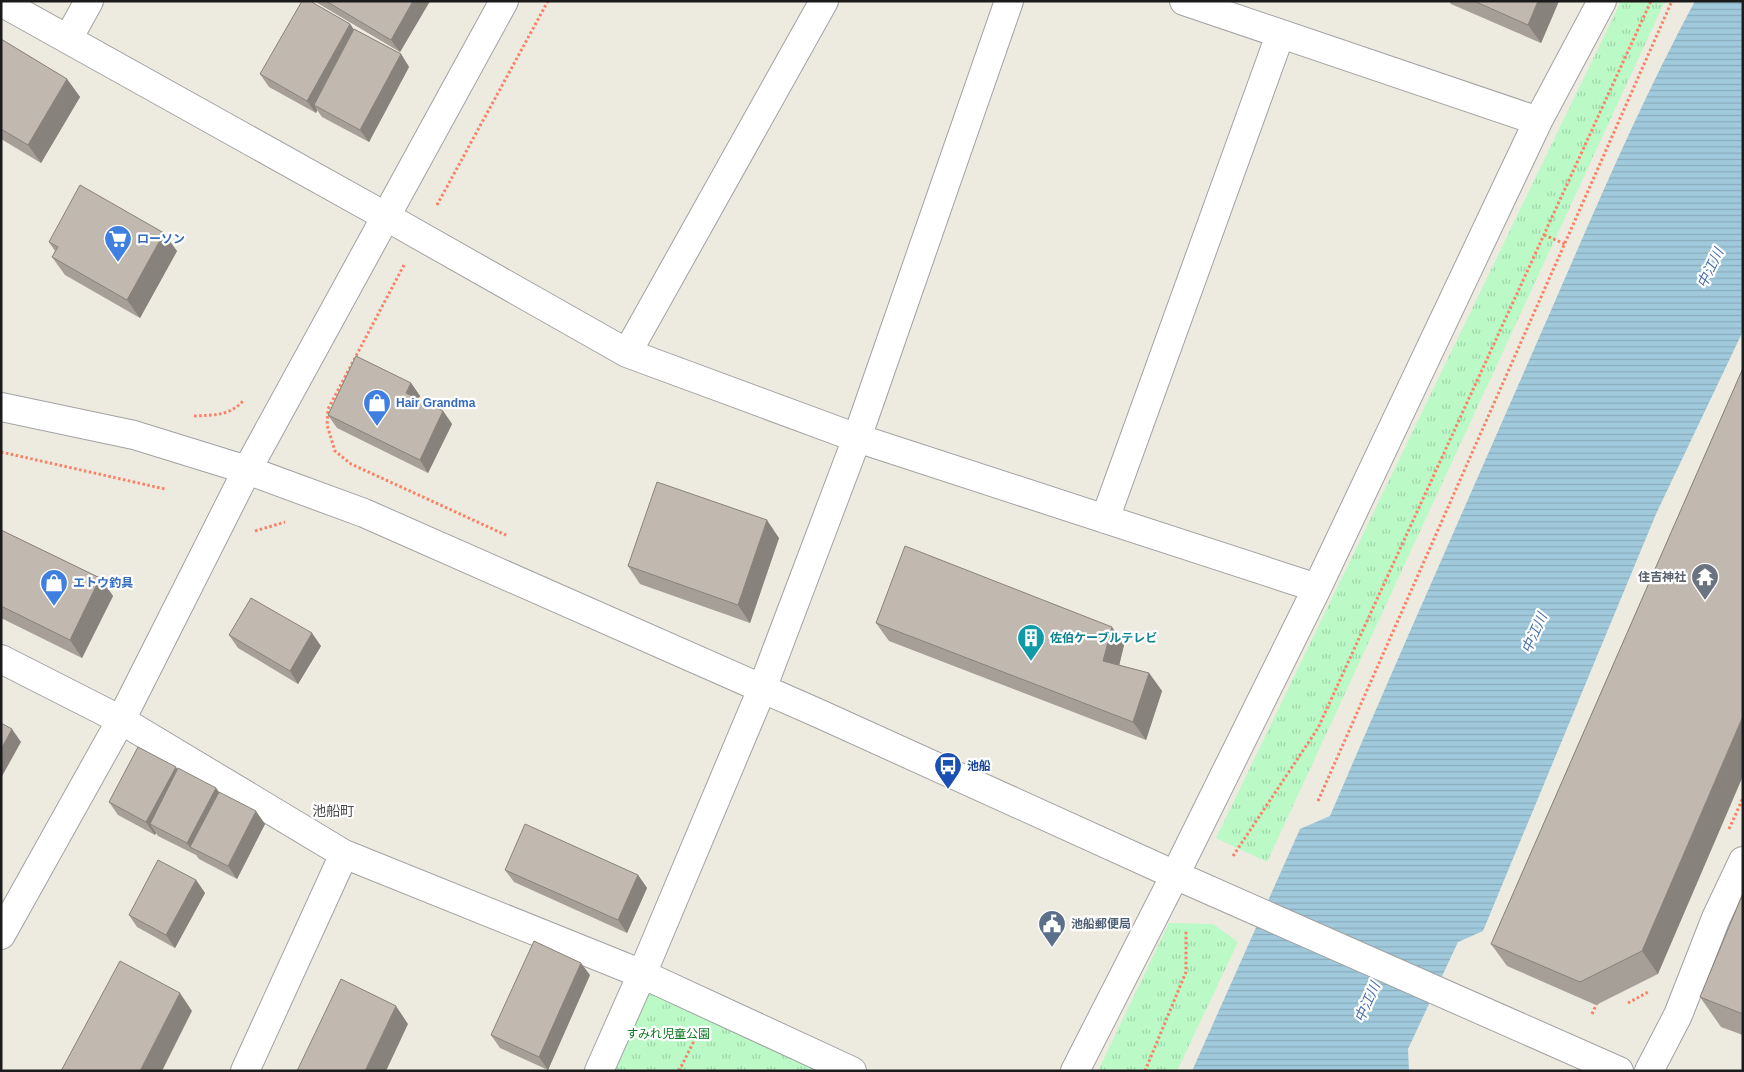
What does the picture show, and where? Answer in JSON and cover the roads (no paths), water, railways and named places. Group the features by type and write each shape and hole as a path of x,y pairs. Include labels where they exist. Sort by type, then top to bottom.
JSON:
{"street":[{"path":"68,39 89,1"},
{"path":"1,935 122,720 247,470 384,216 504,1"},
{"path":"627,352 824,1"},
{"path":"599,1071 762,689 857,438 1009,1"},
{"path":"1184,1 1538,122"},
{"path":"1075,1071 1175,876 1317,588 1538,122 1602,1"},
{"path":"1,2 627,352 857,438 1317,588"},
{"path":"1104,519 1280,35"},
{"path":"1,407 134,436 247,470 364,513 762,689 1175,876 1252,908 1619,1071"},
{"path":"1,659 122,720 344,854 642,974 852,1071"},
{"path":"245,1071 344,854"},
{"path":"1648,1071 1678,1015 1716,918 1743,861"}],"water":[{"name":"中江川","path":"1695,1 1743,1 1743,331 1656,514 1483,931 1458,942 1408,1049 1409,1071 1192,1071 1300,829 1330,816 1610,177 1672,44"}],"place":[{"name":"ローソン","path":"118,263"},
{"name":"Hair Grandma","path":"377,427"},
{"name":"住吉神社","path":"1705,601"},
{"name":"エトウ釣具","path":"54,607"},
{"name":"佐伯ケーブルテレビ","path":"1031,662"},
{"name":"池船","path":"948,790"},
{"name":"池船郵便局","path":"1052,948"}],"district":[{"name":"池船町","path":"333,811"}],"park label":[{"name":"すみれ児童公園","path":"668,1034"}]}
